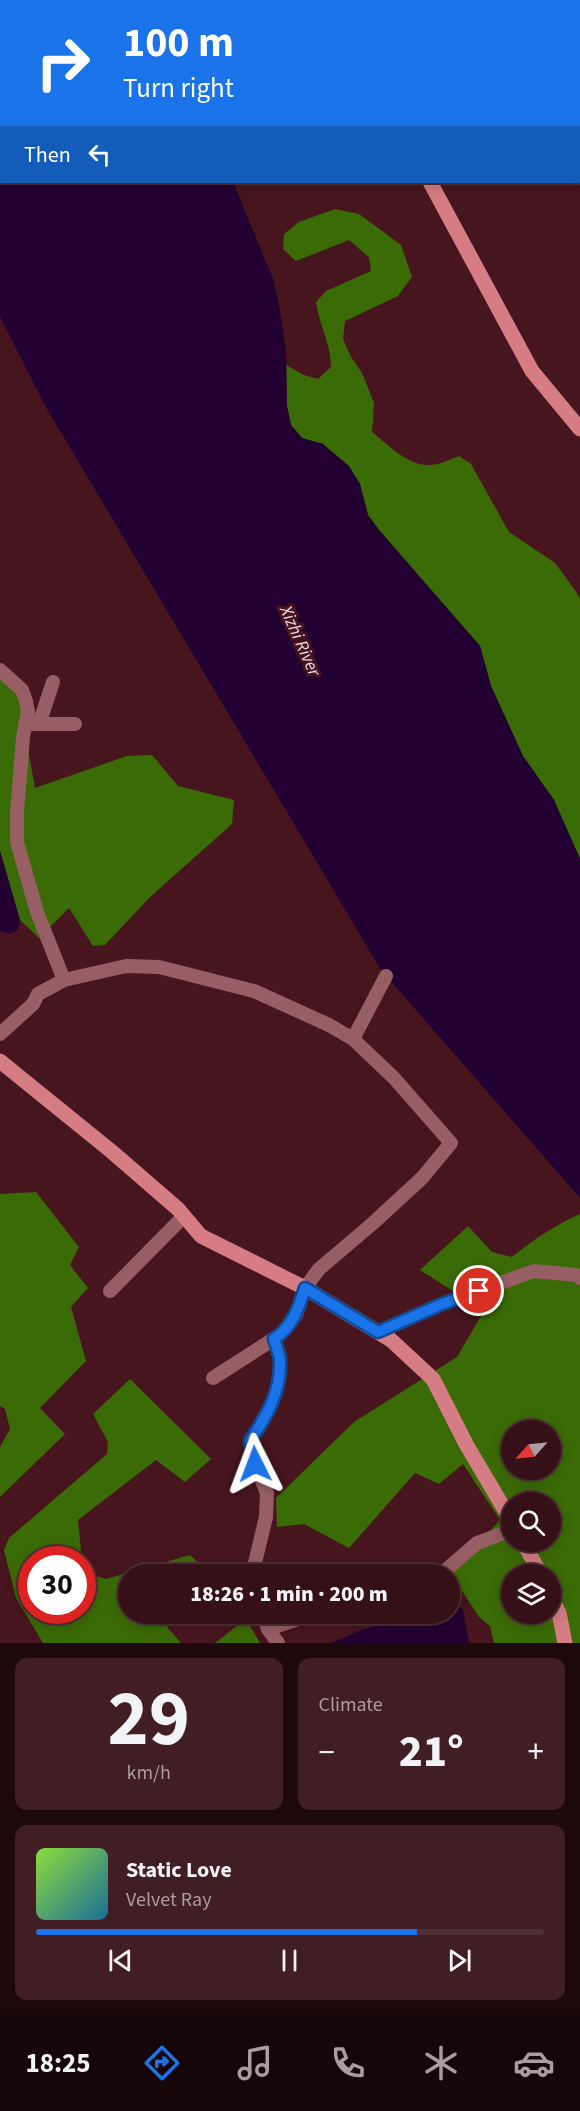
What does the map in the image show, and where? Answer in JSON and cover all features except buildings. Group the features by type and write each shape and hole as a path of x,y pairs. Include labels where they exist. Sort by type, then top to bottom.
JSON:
{"street":[{"path":"431,183 532,371 580,429"},
{"path":"0,670 22,690 32,724"},
{"path":"53,682 32,724 16,812 17,842 37,912 64,980"},
{"path":"32,724 75,724"},
{"path":"0,1034 33,1004 38,994 64,980 126,966 159,967 254,991 329,1025 353,1039 394,1078 451,1143 422,1178 319,1269 305,1288 296,1315 280,1335 213,1378"},
{"path":"353,1039 386,976"},
{"path":"0,1061 111,1151 184,1216 201,1236 305,1288 391,1340 433,1379 466,1444 501,1503"},
{"path":"110,1291 184,1216"},
{"path":"378,1332 442,1304 534,1271 576,1275 580,1278"},
{"path":"255,1564 266,1517 267,1493 255,1464 250,1441 270,1411 278,1385 280,1360 274,1339"},
{"path":"453,1564 477,1544 501,1534"},
{"path":"561,1623 565,1643"},
{"path":"266,1624 278,1643"},
{"path":"268,1629 283,1624"}],"green space":[{"path":"335,209 359,214 401,245 412,277 398,296 345,321 343,339 362,373 374,403 372,432 397,453 419,464 434,465 459,456 471,464 509,532 555,563 580,599 580,859 554,800 523,756 491,686 480,646 379,530 368,515 360,484 323,444 302,438 291,425 287,406 286,365 304,375 318,379 331,367 329,350 316,302 326,291 371,271 369,257 349,240 296,261 283,249 284,234 299,222"},
{"path":"0,670 19,699 35,788 127,756 152,755 178,786 234,800 232,824 150,897 105,945 93,946 69,908 39,938 20,920 0,851"},
{"path":"36,1192 79,1247 70,1265 88,1288 71,1307 86,1361 40,1408 65,1434 0,1497 0,1447 10,1429 5,1409 0,1406 0,1194"},
{"path":"580,1214 580,1643 494,1643 490,1626 479,1617 460,1588 460,1564 500,1520 463,1464 439,1484 415,1473 349,1548 304,1524 277,1527 276,1498 354,1422 457,1357 484,1311 420,1270 468,1226 492,1252 512,1257 544,1233"},
{"path":"130,1379 211,1459 185,1482 156,1460 78,1520 81,1546 18,1546 18,1601 4,1550 9,1538 107,1454 108,1442 93,1414"},
{"path":"190,1555 199,1564 158,1564"},
{"path":"96,1576 106,1579 118,1576 118,1624 170,1624 167,1627 181,1643 43,1643 32,1624 96,1624"},
{"path":"240,1624 249,1624 260,1643 215,1643"}],"water":[{"name":"Xizhi River","path":"0,183 233,183 274,281 286,351 287,406 291,425 302,438 323,444 349,466 360,484 368,515 480,646 491,686 523,756 554,800 580,859 580,1198 381,970 47,409 0,317"},
{"path":"0,851 20,920 18,930 10,934 0,931"},
{"path":"460,1608 463,1609 469,1643 331,1643 382,1624 460,1624"}],"route":[{"path":"255,1464 250,1441 270,1411 278,1385 280,1360 274,1339 296,1315 305,1288 378,1332 442,1304 479,1291"}]}
